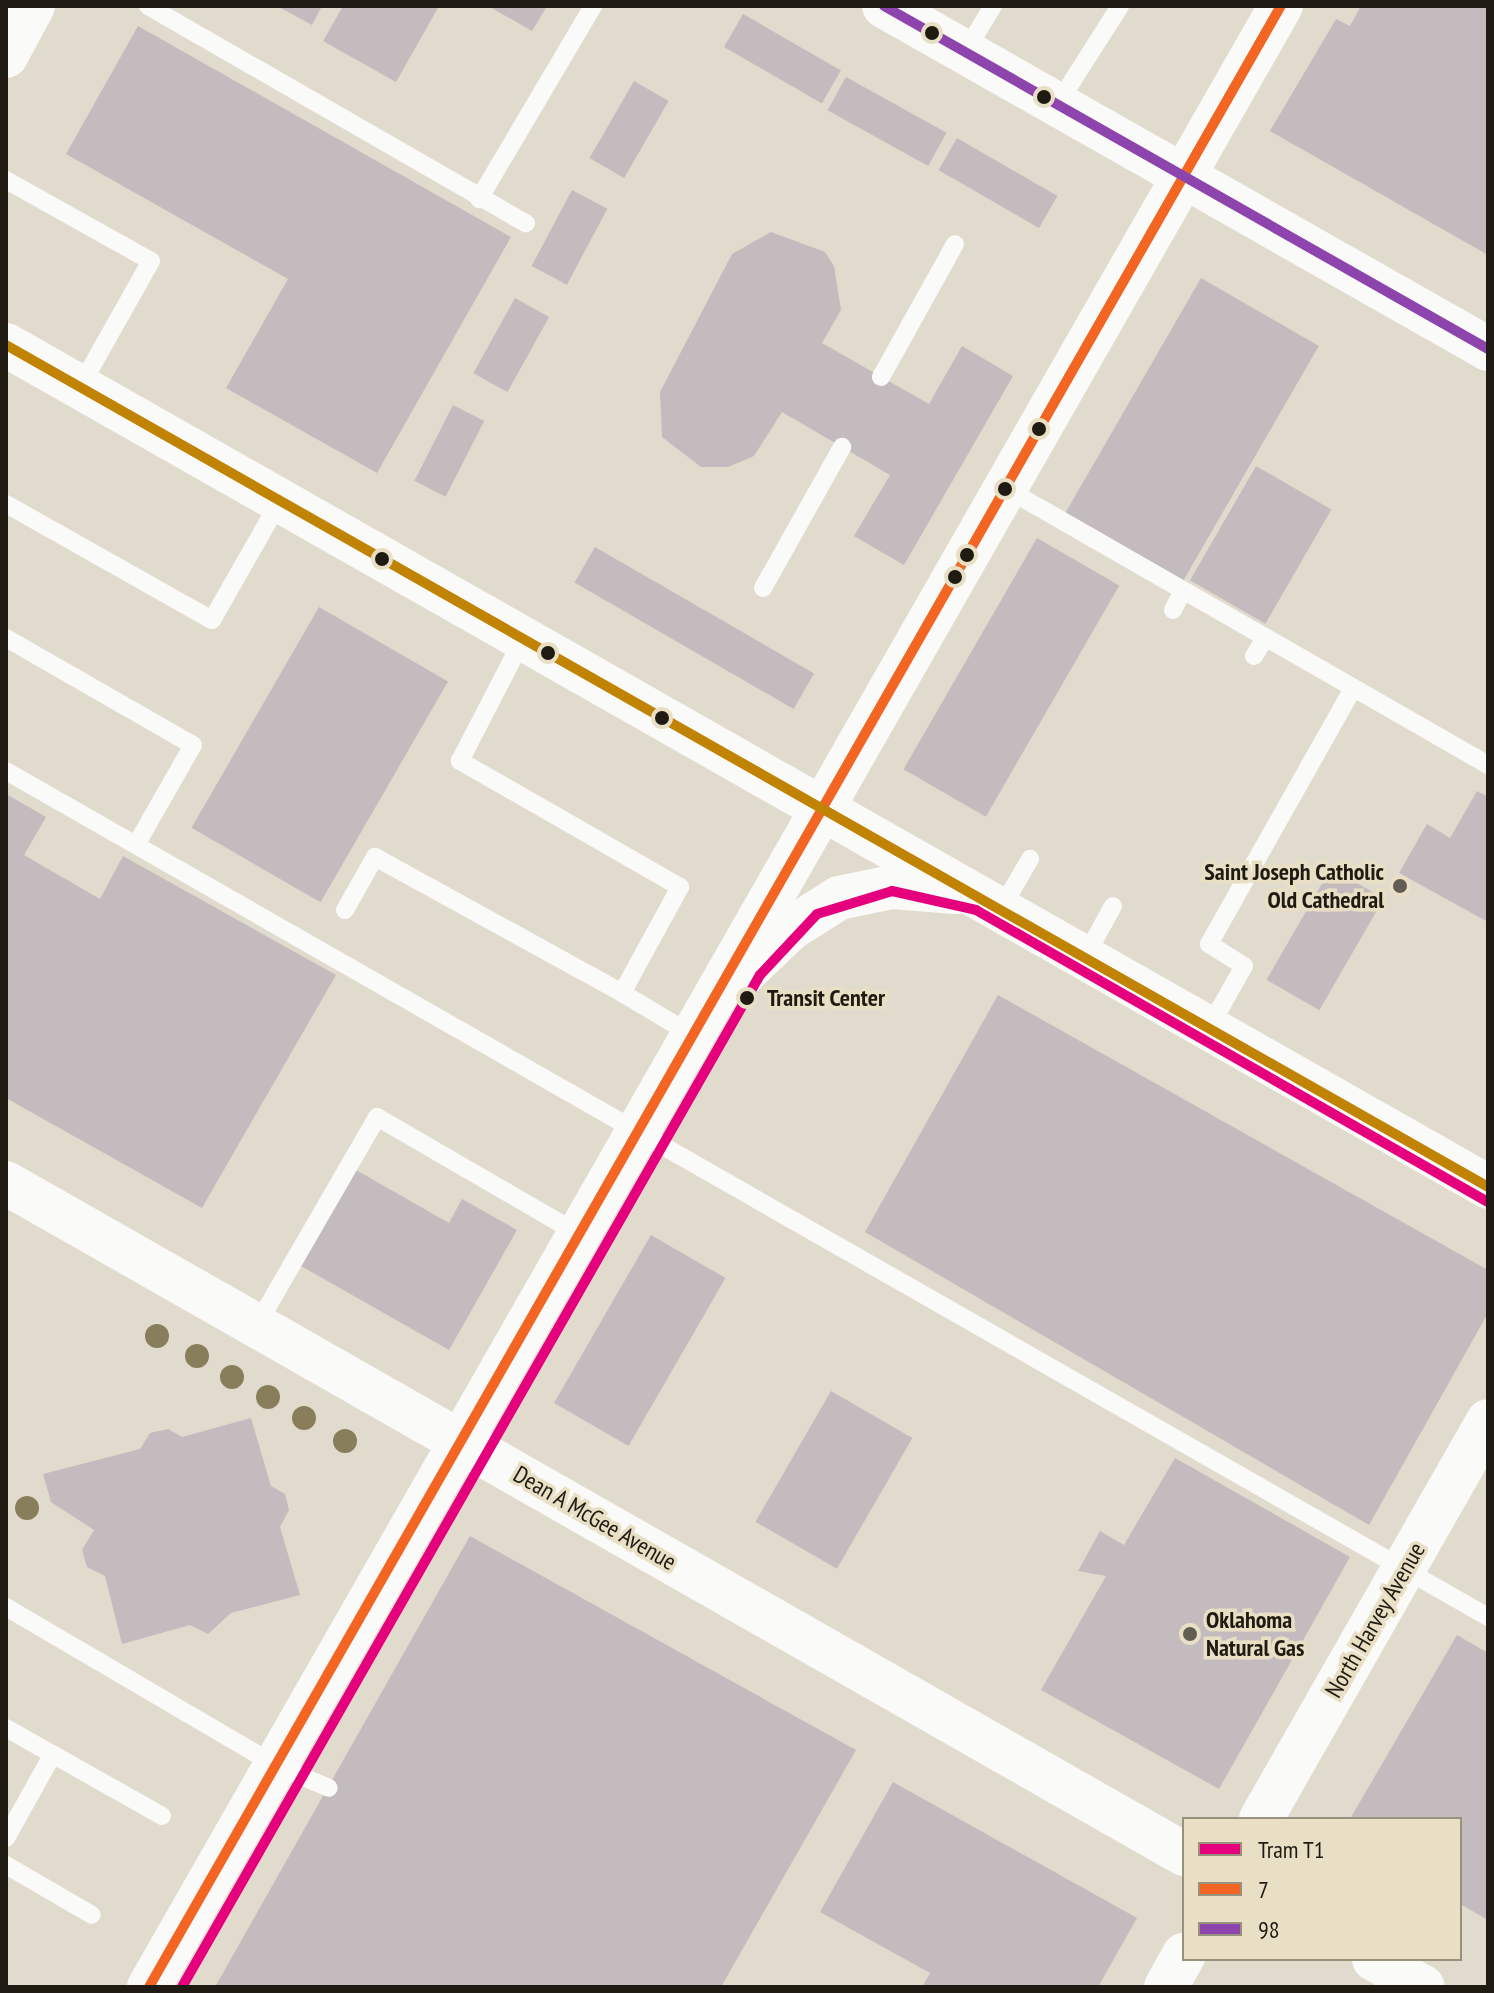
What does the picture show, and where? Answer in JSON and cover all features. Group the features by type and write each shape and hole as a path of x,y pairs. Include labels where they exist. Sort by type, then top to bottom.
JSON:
{"main road":[{"path":"6,56 33,6"},
{"path":"149,1987 464,1443 821,809 1281,6"},
{"path":"905,11 965,52 1488,349"},
{"path":"6,345 1488,1187"},
{"path":"703,1019 790,929 839,898 892,887 988,902"},
{"name":"Dean A McGee Avenue","path":"6,1183 1182,1853"},
{"name":"North Harvey Avenue","path":"1262,1817 1488,1421"},
{"path":"1166,1987 1182,1959"},
{"path":"1378,1961 1423,1987"}],"lane":[{"path":"148,6 479,199 526,223"},
{"path":"479,199 593,6"},
{"path":"965,52 993,6"},
{"path":"1057,105 1120,6"},
{"path":"6,180 151,261 80,387"},
{"path":"881,377 955,244"},
{"path":"763,588 842,447"},
{"path":"1005,488 1488,765"},
{"path":"6,504 212,620 280,501"},
{"path":"1173,610 1183,590"},
{"path":"1254,656 1266,637"},
{"path":"6,638 193,745 136,845"},
{"path":"523,639 460,761 680,887 622,993"},
{"path":"1209,1028 1244,966 1209,944 1353,688"},
{"path":"6,771 1488,1617"},
{"path":"345,910 375,857 622,993 703,1019"},
{"path":"988,902 1030,859"},
{"path":"1085,957 1113,906"},
{"path":"257,1325 377,1117 581,1235"},
{"path":"6,1607 277,1766 329,1788"},
{"path":"6,1728 162,1816"},
{"path":"6,1838 53,1754"},
{"path":"6,1865 92,1915"}],"building":[{"path":"277,6 322,6 312,25"},
{"path":"343,6 439,6 396,82 323,41"},
{"path":"488,6 547,6 532,31"},
{"path":"1361,6 1488,6 1488,255 1270,131 1336,19 1350,26"},
{"path":"743,14 841,70 822,103 724,47"},
{"path":"138,26 511,237 377,473 226,388 288,279 66,154"},
{"path":"846,77 947,133 928,166 828,110"},
{"path":"634,81 669,101 624,178 590,158"},
{"path":"957,138 1057,196 1039,228 938,170"},
{"path":"572,190 607,209 567,285 532,266"},
{"path":"771,232 825,252 834,266 841,310 822,343 929,404 962,346 1013,376 904,565 854,536 890,475 782,412 754,456 728,467 701,467 662,437 660,392 732,254"},
{"path":"1201,278 1319,346 1183,581 1066,513"},
{"path":"515,298 549,317 507,392 473,373"},
{"path":"453,405 484,421 446,497 414,481"},
{"path":"1256,466 1331,510 1265,624 1190,580"},
{"path":"1037,538 1119,586 986,817 904,769"},
{"path":"595,547 814,674 794,709 574,583"},
{"path":"319,607 448,682 321,902 192,828"},
{"path":"1477,791 1488,797 1488,922 1399,873 1427,824 1450,838"},
{"path":"6,794 46,817 24,855 100,899 123,856 336,975 202,1208 6,1098"},
{"path":"1331,868 1384,898 1319,1010 1266,980"},
{"path":"998,995 1488,1270 1488,1313 1369,1525 865,1232"},
{"path":"356,1170 449,1223 462,1199 517,1230 449,1350 301,1266"},
{"path":"651,1235 725,1278 628,1446 554,1403"},
{"path":"831,1391 912,1438 837,1569 756,1522"},
{"path":"251,1418 271,1486 285,1494 289,1510 280,1527 300,1595 231,1613 208,1634 190,1625 122,1644 105,1576 87,1567 82,1550 94,1530 51,1502 43,1474 140,1449 150,1433 168,1429 182,1437"},
{"name":"Oklahoma Natural Gas","path":"1175,1458 1350,1557 1219,1789 1041,1690 1106,1576 1078,1571 1100,1531 1124,1545"},
{"path":"470,1536 856,1750 721,1987 215,1987"},
{"path":"1457,1635 1488,1653 1488,1920 1462,1905 1462,1817 1351,1817"},
{"path":"893,1782 1137,1918 1098,1987 922,1987 930,1973 820,1912"}],"tram line":[{"name":"T1","path":"182,1987 760,975 817,914 892,891 976,910 1488,1202"}],"transit line":[{"name":"98","path":"884,6 1488,349"},
{"name":"7","path":"149,1987 1281,6"},
{"path":"6,345 1488,1187"}],"place":[{"name":"Saint Joseph Catholic Old Cathedral","path":"1400,886"},
{"name":"Transit Center","path":"747,998"},
{"name":"Oklahoma Natural Gas","path":"1190,1634"}]}
